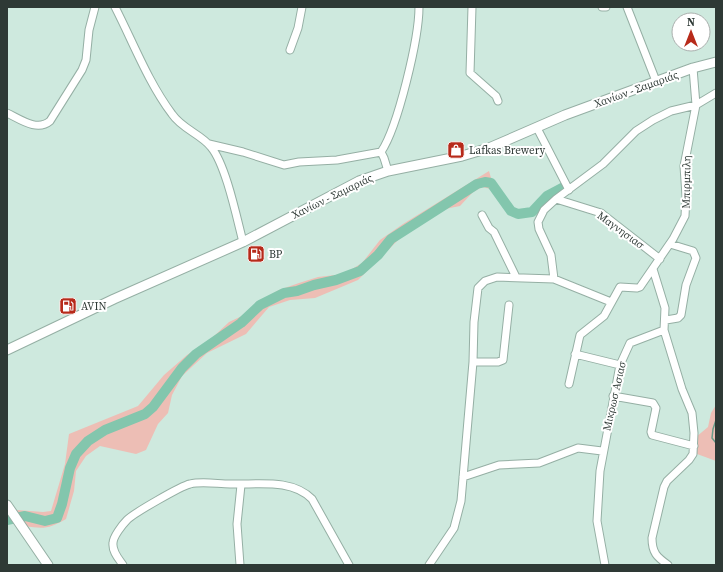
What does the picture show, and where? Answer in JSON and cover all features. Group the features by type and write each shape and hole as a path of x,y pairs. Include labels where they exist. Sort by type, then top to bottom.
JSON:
{"main road":[{"name":"Χανίων - Σαμαριάς","path":"7,350 114,299 243,242 360,181 388,171 462,156 489,148 564,115 693,68 716,62"},
{"path":"9,508 48,565"}],"street":[{"path":"7,113 31,124 42,125 50,121 82,70 86,60 89,30 95,7"},
{"path":"115,7 150,79 172,116 190,132 209,144 243,152 284,165 299,162 337,160 380,152"},
{"path":"290,50 298,28 302,7"},
{"path":"380,152 392,130 406,81 418,25 419,7"},
{"path":"472,7 470,73 496,96 498,101"},
{"path":"627,7 656,81"},
{"name":"Μπιρμπιλη","path":"611,302 620,287 640,287 670,244 685,216 684,166 696,105 693,68"},
{"path":"554,279 551,255 539,229 538,222 544,210 556,199 603,164 636,131 671,111 696,105 716,93"},
{"path":"537,128 570,190"},
{"path":"209,144 222,169 243,242"},
{"path":"380,152 384,158 388,171"},
{"name":"Μαγνησιασ","path":"556,199 601,213 660,259"},
{"path":"482,215 489,228 494,232 516,277"},
{"path":"666,320 678,318 681,315 686,285 696,258 696,253 693,251 670,244"},
{"path":"653,269 662,296 666,320 664,330 682,389 692,413 694,446 689,460 671,477 664,487 652,538 656,557 668,565"},
{"path":"429,565 454,528 461,501 473,362 474,322 478,288 490,279 516,277 554,279 611,302 604,316 581,333 568,384"},
{"path":"473,362 498,362 503,360 509,305"},
{"name":"Μικρωσ Ασιασ","path":"605,565 598,521 598,497 602,451 620,365 630,343 664,330"},
{"path":"575,354 620,365"},
{"path":"613,396 653,403 656,408 651,432 652,435 694,446"},
{"path":"463,477 499,465 539,463 578,448 602,451"},
{"path":"123,565 115,553 112,545 128,519 179,488 192,484 241,485 271,483 286,486 309,495 320,511 349,565"},
{"path":"240,565 237,524 241,485"}],"shaded area":[{"path":"489,171 491,178 504,198 499,199 491,189 482,187 473,192 460,206 445,209 400,238 358,280 315,298 290,300 269,307 246,334 207,353 182,376 172,395 168,413 158,424 146,450 136,454 100,446 86,456 76,471 74,491 66,519 55,525 46,527 37,528 25,526 17,510 43,512 51,511 65,464 69,434 138,406 164,375 187,355 211,339 229,322 244,315 258,302 279,290 299,283 318,277 344,274 362,263 380,240 403,224"},
{"path":"716,405 716,461 689,451 690,442 708,427 711,413"}],"waterway":[{"path":"7,520 25,516 45,521 57,518 62,504 70,468 76,454 88,441 105,430 145,414 153,407 182,368 196,354 241,323 260,305 284,293 297,291 336,280 360,271 378,255 391,239 477,184 485,182 491,183 511,211 518,214 532,212 547,196 564,187"},
{"path":"716,420 712,438 716,443"}],"place":[{"name":"Lafkas Brewery","path":"456,150"},
{"name":"BP","path":"256,254"},
{"name":"AVIN","path":"68,306"}]}
